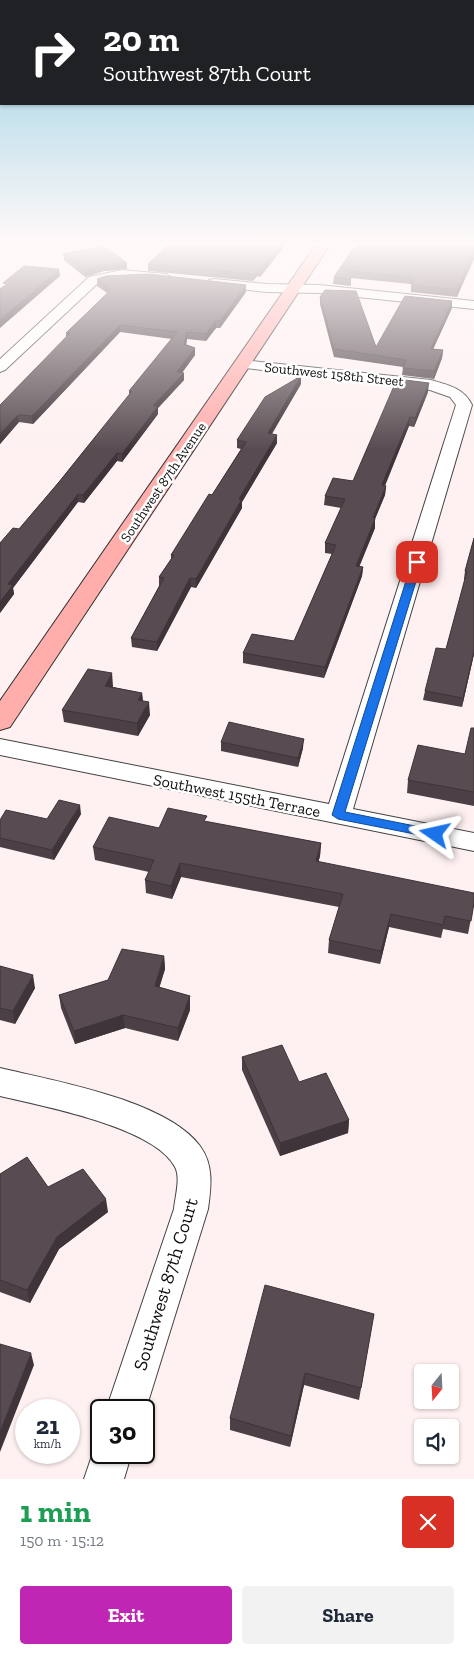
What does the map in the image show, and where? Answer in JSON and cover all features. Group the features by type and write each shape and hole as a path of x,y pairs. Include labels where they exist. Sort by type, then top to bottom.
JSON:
{"street":[{"path":"0,367 58,312"},
{"name":"Southwest 87th Avenue","path":"0,721 278,312"},
{"name":"Southwest 158th Street","path":"242,364 431,386 455,393 463,400 464,411 338,815"},
{"name":"Southwest 155th Terrace","path":"0,747 474,842"},
{"name":"Southwest 87th Court","path":"0,1082 134,1118 176,1143 188,1158 193,1171 194,1187 191,1209 130,1399"},
{"path":"104,1479 108,1464"}],"building":[{"path":"0,312 9,312 0,320"},
{"path":"88,312 226,312 220,321 216,320 206,334 187,332 184,344 195,348 177,372 184,373 153,406 158,406 122,454 117,453 83,495 78,494 8,584 13,585 0,602 0,543 13,528 19,529 59,482 177,332 120,325 32,416 18,415 0,434 0,405 70,333 66,333"},
{"path":"324,312 364,312 376,347 396,312 447,312 431,349 443,350 434,371 403,368 406,360 334,349"},
{"path":"301,376 268,433 277,435 239,499 242,499 196,579 190,578 157,642 131,638 164,578 159,577 174,555 171,555 209,494 212,495 246,442 237,440 265,397"},
{"path":"397,379 429,383 415,418 410,417 382,485 386,486 356,566 363,567 325,667 243,653 252,634 294,641 336,545 325,543 345,499 325,496 333,478 353,481"},
{"path":"474,538 474,651 463,698 425,691 436,648 446,649"},
{"path":"88,669 112,673 105,686 142,693 138,700 149,702 137,723 62,710"},
{"path":"229,722 304,739 298,758 221,742"},
{"path":"471,728 474,728 474,792 408,780 418,745 465,754"},
{"path":"59,800 80,805 52,850 0,838 0,820 6,810 47,819"},
{"path":"168,808 207,816 204,821 321,843 316,861 474,893 471,921 445,916 443,925 391,914 381,951 329,940 343,894 180,863 171,886 145,880 154,860 93,847 109,817 159,828"},
{"path":"122,949 164,956 155,986 190,996 178,1028 123,1015 74,1031 59,995 108,980"},
{"path":"0,966 33,975 13,1011 0,1008"},
{"path":"282,1045 299,1082 326,1073 349,1120 280,1143 242,1057"},
{"path":"27,1157 48,1187 83,1169 106,1199 57,1237 27,1290 0,1280 0,1174"},
{"path":"265,1285 374,1314 361,1388 305,1373 291,1436 230,1418"},
{"path":"0,1344 31,1353 0,1432"}],"route":[{"path":"417,562 338,815 435,834"}]}
